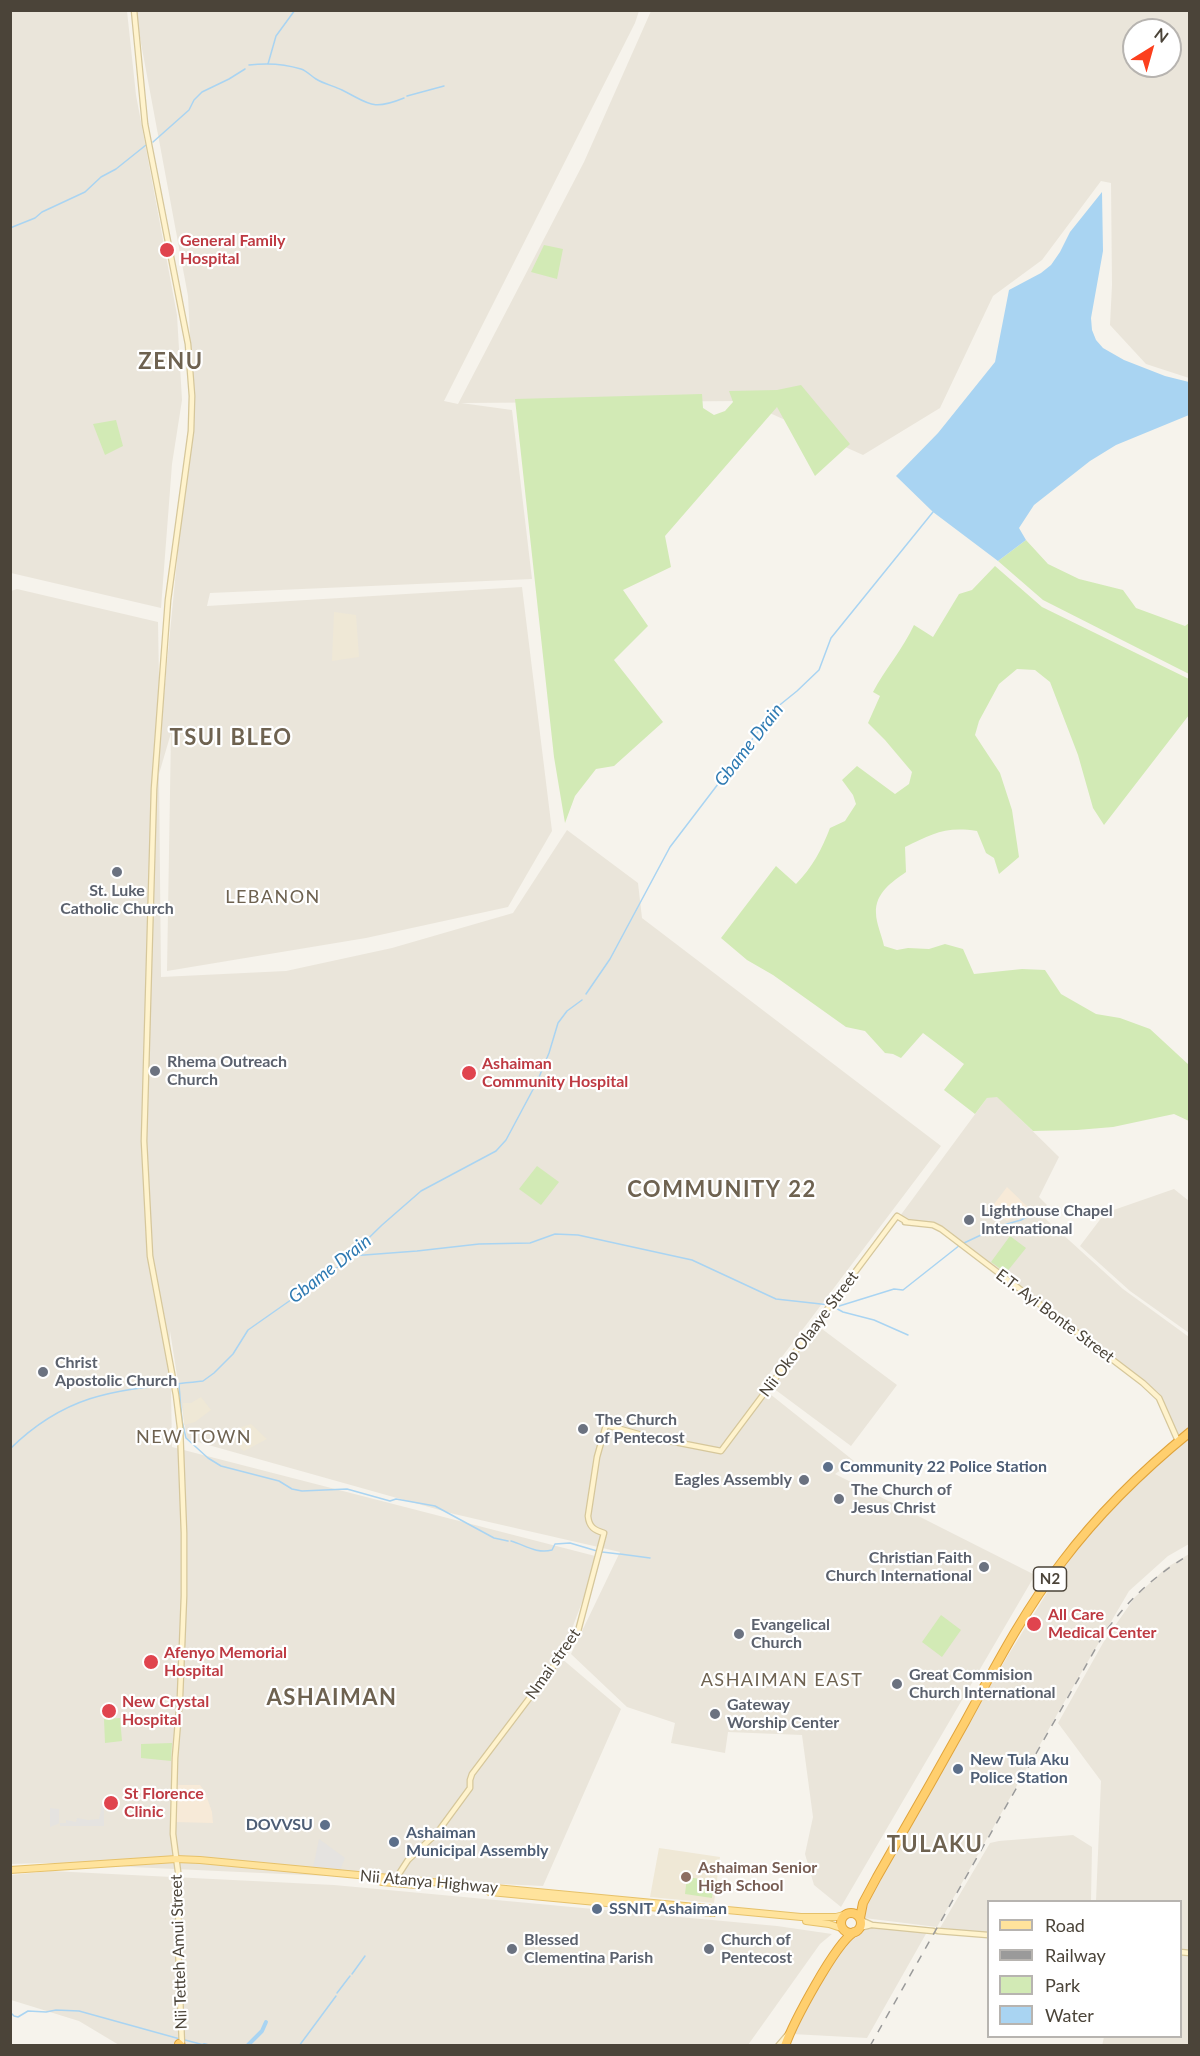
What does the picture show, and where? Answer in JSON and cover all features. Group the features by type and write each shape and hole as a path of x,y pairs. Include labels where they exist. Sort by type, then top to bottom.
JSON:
{"highway":[{"name":"N2","path":"858,1924 863,1903 933,1778 940,1771 947,1754 1012,1637 1060,1564 1113,1501 1190,1432"},
{"name":"N2","path":"848,1914 863,1903"},
{"path":"842,1942 844,1929 842,1922 848,1914 855,1914 858,1924"},
{"path":"844,1929 849,1932 858,1924"},
{"path":"784,2041 842,1942 858,1924"}],"main road":[{"name":"Nii Tetteh Amui Street","path":"134,10 145,124 188,344 192,388 191,431 168,600 154,789 144,1141 150,1256 180,1427 184,1533 182,1672 174,1793 176,1861 179,1879 181,2045"},
{"name":"E.T. Ayi Bonte Street","path":"896,1218 907,1222 933,1225 941,1229 1143,1383 1159,1398 1178,1441"},
{"name":"Nii Oko Olaaye Street","path":"604,1533 590,1526 588,1516 597,1457 606,1425 649,1437 721,1451 896,1218"},
{"name":"Nmai street","path":"394,1880 408,1860 437,1833 470,1788 470,1780 486,1756 577,1635 604,1533"},
{"name":"Nii Atanya Highway","path":"10,1871 176,1861 661,1906 801,1917 836,1917 848,1914"},
{"path":"661,1906 813,1921 844,1929"},
{"path":"858,1924 987,1935"},
{"path":"858,1924 872,1924"}],"shaded area":[{"path":"11,11 127,11 136,95 177,315 182,400 172,464 161,608 11,573"},
{"path":"135,11 639,11 444,401 458,404 584,162 651,11 1189,11 1189,378 1146,364 1110,325 1111,183 1101,181 1042,260 993,296 940,408 863,455 743,401 461,403 512,410 532,579 210,593 207,606 522,587 552,831 508,907 366,938 167,971 171,733 159,774 161,977 286,971 392,948 513,913 567,830 638,883 642,918 941,1146 760,1386 854,1461 835,1474 1035,1575 841,1907 814,1885 805,1854 813,1817 802,1735 728,1732 725,1753 671,1743 675,1723 627,1707 571,1654 620,1552 454,1514 187,1439 170,1331 172,1447 599,1557 561,1658 621,1709 543,1886 45,1863 11,1864 11,591 17,589 158,622 160,735 193,396 188,296"},
{"path":"334,612 356,615 359,657 332,661"},
{"path":"997,1096 1059,1157 1039,1197 1047,1205 1039,1213 1123,1289 1189,1337 1189,1430 1178,1440 1159,1393 959,1239 934,1223 908,1220 900,1216 987,1098"},
{"path":"1007,1187 1032,1211 1007,1221 991,1208"},
{"path":"1174,1189 1189,1201 1189,1333 1130,1291 1080,1246 1105,1213"},
{"path":"818,1326 897,1385 851,1446 773,1388"},
{"path":"201,1397 211,1410 195,1422 184,1425 183,1403 191,1403"},
{"path":"251,1424 267,1439 244,1451 233,1430"},
{"path":"1189,1434 1189,1544 1168,1556 1129,1591 937,1927 864,1918 872,1890 1007,1657 1068,1559 1108,1510"},
{"path":"1189,1554 1189,1950 1182,1950 1182,1900 1096,1900 1101,1781 1058,1723 1103,1643 1135,1597 1166,1568"},
{"path":"177,1785 200,1785 212,1812 213,1823 175,1822"},
{"path":"102,1805 104,1805 104,1826 60,1826 60,1823 66,1823 66,1820 76,1822 77,1818 99,1819"},
{"path":"50,1808 59,1809 60,1823 50,1827"},
{"path":"1073,1835 1092,1847 1091,1900 987,1900 987,1933 940,1928 990,1843"},
{"path":"319,1839 345,1858 340,1870 313,1868"},
{"name":"Ashaiman Senior High School","path":"659,1848 720,1857 714,1903 650,1897"},
{"path":"51,1871 334,1885 777,1926 832,1934 820,1944 748,2045 119,2045 79,2021 11,2000 11,1875"},
{"path":"871,1925 927,1932 867,2038 792,2034 845,1939"},
{"path":"1182,1953 1189,1954 1189,2045 1102,2046 1104,2038 1182,2038"}],"green space":[{"path":"544,245 563,249 557,279 531,272"},
{"path":"801,385 850,444 815,476 777,407 665,536 671,567 623,590 648,626 614,660 663,722 614,766 596,769 575,796 565,823 554,757 515,399 702,394 703,408 714,415 725,411 733,402 729,391 777,390"},
{"path":"116,420 123,446 105,455 93,424"},
{"path":"1026,540 1048,564 1079,579 1123,590 1136,608 1185,626 1189,623 1189,674 1043,600 998,561"},
{"path":"995,566 1042,607 1189,679 1189,715 1104,825 1093,808 1078,755 1050,682 1035,670 1017,669 999,684 979,721 975,735 1000,773 1012,810 1019,857 999,874 994,858 986,853 977,831 966,830 939,832 905,847 906,872 885,889 876,906 877,921 884,946 897,950 929,949 945,944 963,949 974,974 1022,969 1045,970 1061,994 1096,1014 1120,1018 1150,1029 1189,1065 1189,1121 1174,1114 1113,1127 1033,1131 997,1097 987,1098 975,1114 944,1090 964,1064 923,1033 901,1058 885,1053 865,1031 846,1027 773,975 747,960 721,938 776,866 796,884 812,865 830,828 845,821 856,804 853,795 842,780 857,766 895,794 909,784 912,772 868,723 880,696 873,692 914,625 933,637 959,594 972,590"},
{"path":"537,1166 559,1182 541,1205 519,1189"},
{"path":"1010,1236 1026,1248 1006,1273 991,1262"},
{"path":"941,1615 961,1630 942,1657 922,1642"},
{"path":"120,1718 122,1741 105,1743 104,1719"},
{"path":"172,1743 171,1761 141,1758 141,1744"},
{"path":"687,1877 714,1881 712,1898 685,1894"}],"water":[{"path":"1102,192 1103,251 1091,318 1092,330 1096,340 1103,348 1124,360 1165,376 1189,382 1189,415 1116,445 1090,461 1034,505 1019,528 1026,540 998,561 933,512 896,476 938,433 995,362 1009,290 1051,265 1070,232"}],"waterway":[{"path":"268,64 276,36 295,10"},
{"path":"249,65 275,64 301,69 319,81 372,104 385,104 404,98"},
{"path":"153,142 189,110 194,100 202,92 245,69"},
{"path":"407,96 444,86"},
{"path":"10,228 35,218 42,212 85,192 101,177 116,169 146,145"},
{"name":"Gbame Drain","path":"586,994 610,959 670,847 776,708 819,670 831,638 933,512"},
{"name":"Gbame Drain","path":"10,1449 33,1429 77,1403 123,1391 203,1381 214,1373 233,1354 248,1330 342,1264 421,1191 496,1151 506,1140 537,1082 558,1023 567,1011 582,1000"},
{"path":"964,1243 1000,1226 1021,1220 1037,1211"},
{"path":"351,1256 479,1244 530,1243 555,1234 578,1235 692,1260 776,1299 830,1305 843,1312 874,1320 908,1335"},
{"path":"836,1307 894,1289 903,1290 960,1245"},
{"path":"179,1385 186,1438 208,1458 221,1466 279,1481 292,1489 302,1491 347,1489 390,1501 396,1499 435,1506 494,1538 508,1541"},
{"path":"511,1541 541,1551 552,1550 555,1544 570,1543 597,1551"},
{"path":"602,1552 619,1554"},
{"path":"620,1554 650,1558"},
{"path":"352,1974 365,1956"},
{"path":"337,1993 350,1976"},
{"path":"299,2046 336,1996"},
{"path":"10,2012 18,2017 28,2011 79,2011 180,2039"},
{"path":"248,2045 262,2031 266,2022"},
{"path":"185,2040 204,2045"},
{"path":"204,2045 208,2046"},
{"path":"232,2046 254,2046"}],"railway":[{"path":"870,2046 1105,1632 1143,1588 1190,1554"}],"place":[{"name":"General Family Hospital","path":"167,250"},
{"name":"St. Luke Catholic Church","path":"117,872"},
{"name":"Rhema Outreach Church","path":"155,1071"},
{"name":"Ashaiman Community Hospital","path":"469,1073"},
{"name":"Lighthouse Chapel International","path":"969,1220"},
{"name":"Christ Apostolic Church","path":"43,1372"},
{"name":"The Church of Pentecost","path":"583,1429"},
{"name":"Community 22 Police Station","path":"828,1467"},
{"name":"Eagles Assembly","path":"804,1480"},
{"name":"The Church of Jesus Christ","path":"839,1499"},
{"name":"Christian Faith Church International","path":"984,1567"},
{"name":"All Care Medical Center","path":"1034,1624"},
{"name":"Evangelical Church","path":"739,1634"},
{"name":"Afenyo Memorial Hospital","path":"151,1662"},
{"name":"Great Commision Church International","path":"897,1684"},
{"name":"New Crystal Hospital","path":"109,1711"},
{"name":"Gateway Worship Center","path":"715,1714"},
{"name":"New Tula Aku Police Station","path":"958,1769"},
{"name":"St Florence Clinic","path":"111,1803"},
{"name":"DOVVSU","path":"325,1825"},
{"name":"Ashaiman Municipal Assembly","path":"394,1842"},
{"name":"Ashaiman Senior High School","path":"686,1877"},
{"name":"SSNIT Ashaiman","path":"597,1909"},
{"name":"Blessed Clementina Parish","path":"512,1949"},
{"name":"Church of Pentecost","path":"709,1949"}],"district":[{"name":"ZENU","path":"171,362"},
{"name":"TSUI BLEO","path":"231,738"},
{"name":"LEBANON","path":"273,897"},
{"name":"COMMUNITY 22","path":"722,1190"},
{"name":"NEW TOWN","path":"194,1437"},
{"name":"ASHAIMAN EAST","path":"782,1680"},
{"name":"ASHAIMAN","path":"332,1698"},
{"name":"TULAKU","path":"935,1845"}]}
